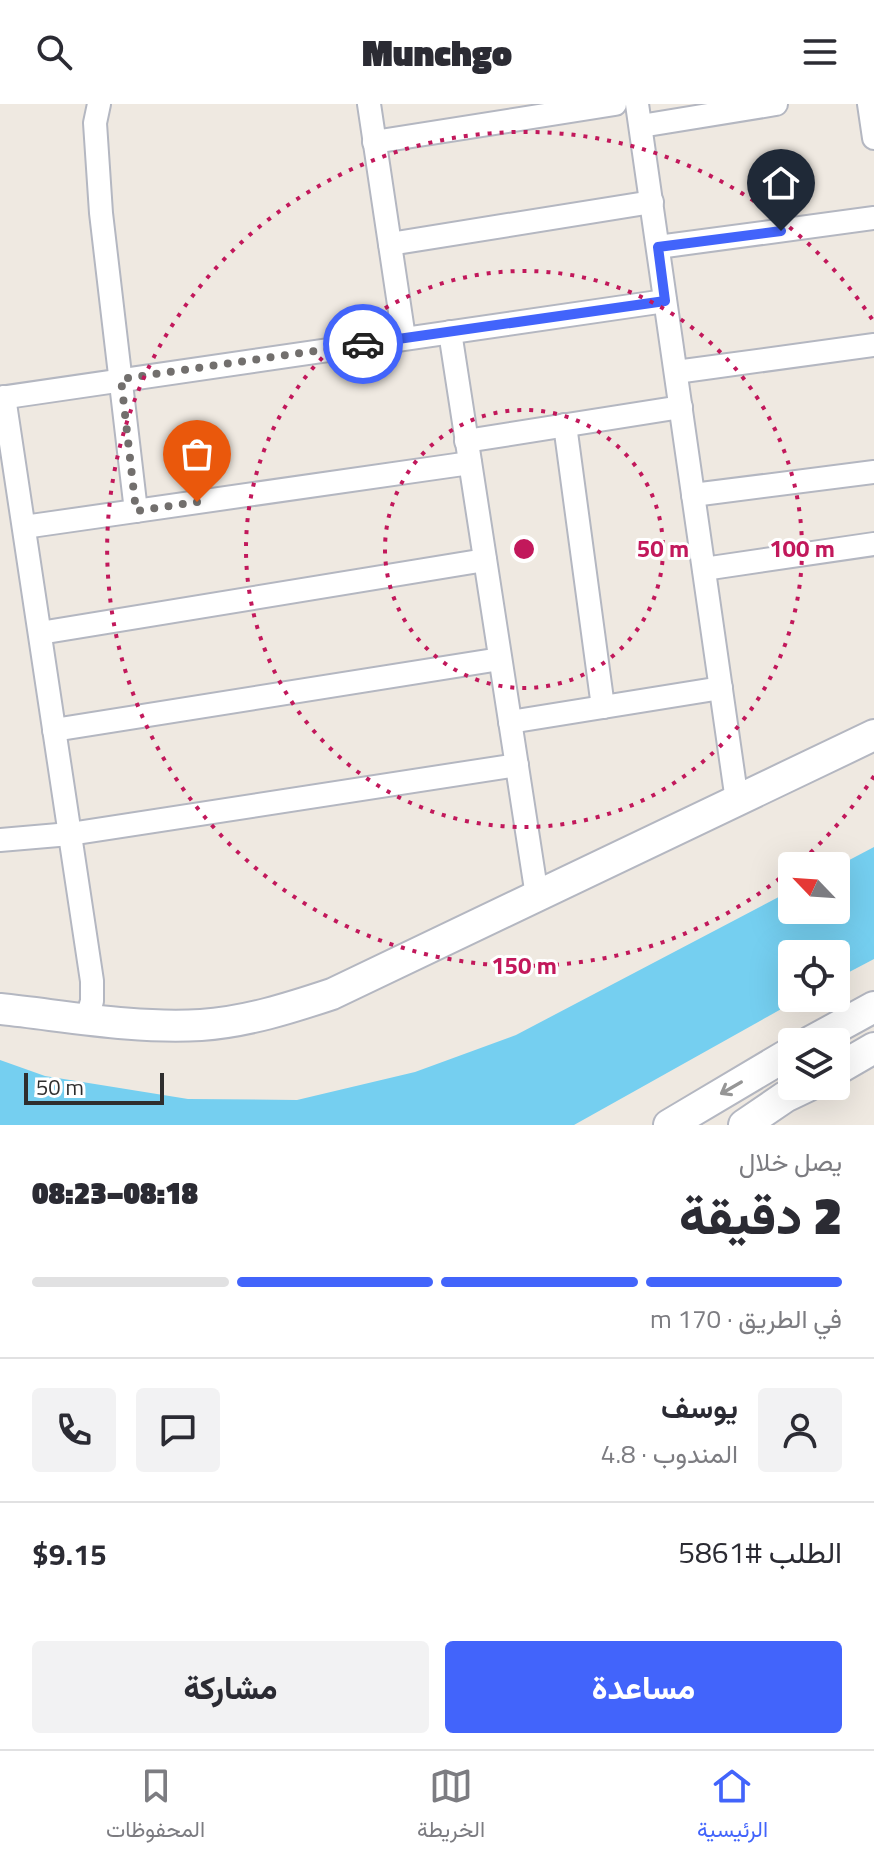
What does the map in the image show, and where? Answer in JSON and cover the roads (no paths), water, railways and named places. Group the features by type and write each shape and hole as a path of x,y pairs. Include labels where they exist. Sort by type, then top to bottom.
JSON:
{"street":[{"path":"99,104 95,123 100,198 136,511"},
{"path":"369,104 404,338"},
{"path":"374,142 615,104"},
{"path":"737,801 639,115 776,104"},
{"path":"869,104 874,138"},
{"path":"390,244 652,202"},
{"path":"658,247 874,218"},
{"path":"87,1018 92,1001 92,981 2,397 665,301"},
{"path":"450,332 537,896"},
{"path":"676,372 874,345"},
{"path":"24,527 136,511 468,452 565,425 681,407"},
{"path":"565,425 603,707"},
{"path":"693,495 874,472"},
{"path":"704,569 874,544"},
{"path":"40,633 485,560"},
{"path":"54,730 500,659"},
{"path":"510,722 721,688"},
{"path":"0,1009 200,1025 280,1011 332,994 874,735"},
{"path":"0,840 70,834 517,765"},
{"path":"836,1028 874,1007"},
{"path":"850,1062 874,1048"},
{"path":"669,1125 698,1117 778,1062"},
{"path":"744,1125 781,1100"}],"water":[{"path":"874,847 874,959 850,972 850,940 778,940 778,1011 574,1125 0,1125 0,1060 45,1076 188,1099 297,1100 415,1072 516,1035 778,897 778,924 850,924 850,860"}]}
